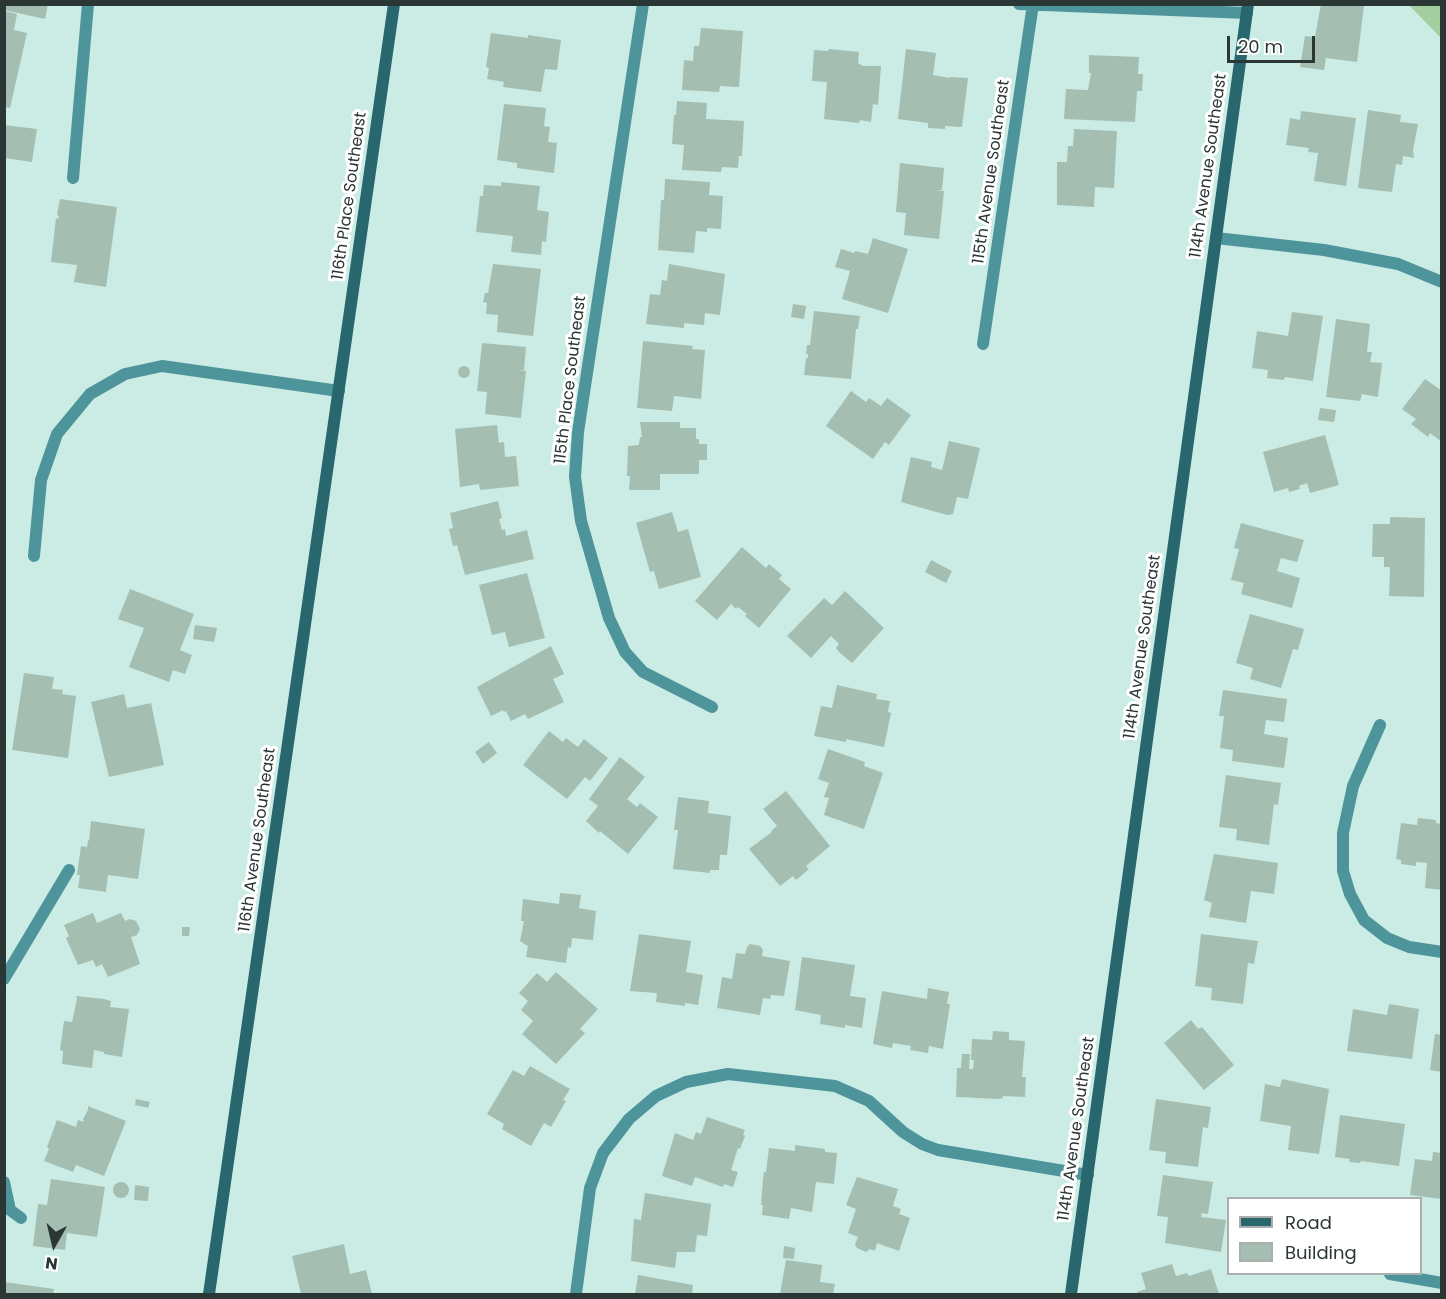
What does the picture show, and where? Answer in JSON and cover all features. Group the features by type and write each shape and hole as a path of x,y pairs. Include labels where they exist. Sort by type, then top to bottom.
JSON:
{"main road":[{"name":"116th Place Southeast","path":"339,391 394,4"},
{"name":"114th Avenue Southeast","path":"1071,1294 1247,9"},
{"name":"116th Avenue Southeast","path":"209,1294 339,391"}],"street":[{"path":"73,178 88,4"},
{"name":"115th Place Southeast","path":"643,4 580,420 575,477 581,521 609,618 625,652 643,672 712,706"},
{"path":"1019,4 1247,9"},
{"name":"115th Avenue Southeast","path":"983,344 1033,5"},
{"path":"1216,238 1324,250 1398,264 1442,282"},
{"path":"34,556 41,480 57,434 90,394 125,374 162,366 339,391"},
{"path":"1380,724 1353,786 1343,833 1343,871 1350,894 1364,920 1387,938 1408,947 1442,952"},
{"path":"4,979 69,870"},
{"path":"576,1294 590,1188 603,1153 629,1119 656,1096 686,1082 728,1074 835,1086 869,1101 903,1132 922,1144 946,1153 1088,1175"},
{"path":"4,1182 10,1210 21,1218"},
{"path":"1396,1275 1442,1282"}],"green space":[{"path":"1409,5 1441,5 1441,38"}],"building":[{"path":"4,4 48,4 45,19 4,10"},
{"path":"1321,4 1364,6 1357,62 1326,58 1324,70 1300,67 1305,36 1315,37"},
{"path":"4,11 17,14 14,30 27,33 10,108 4,107"},
{"path":"701,28 743,31 739,87 720,86 719,92 682,90 684,60 693,61 694,46 699,46"},
{"path":"491,33 561,40 557,70 545,69 541,92 503,87 504,82 487,79 489,68 486,67"},
{"path":"829,49 859,52 858,63 863,66 881,66 878,105 873,104 871,122 824,119 827,82 812,81 814,50 828,51"},
{"path":"906,49 936,53 933,75 968,78 962,127 928,128 928,123 898,119"},
{"path":"1089,55 1139,57 1138,74 1143,74 1142,91 1137,91 1135,122 1064,119 1066,89 1088,90 1091,73 1089,73"},
{"path":"677,101 707,103 706,119 744,121 742,156 739,156 738,168 722,167 721,172 682,170 684,145 672,144"},
{"path":"504,104 546,108 544,126 550,127 548,142 557,143 554,173 517,168 517,163 497,160"},
{"path":"1368,110 1401,115 1400,122 1418,124 1413,150 1414,158 1403,156 1402,165 1396,164 1392,192 1358,188"},
{"path":"1301,111 1356,118 1346,186 1314,181 1318,153 1308,152 1309,148 1286,145 1290,118 1300,120"},
{"path":"4,125 37,129 32,162 4,158"},
{"path":"1074,129 1117,131 1114,188 1095,187 1094,207 1057,205 1057,162 1067,162 1068,146 1073,146"},
{"path":"900,163 944,168 942,190 935,190 944,191 939,239 904,235 906,213 896,212"},
{"path":"665,179 710,182 709,195 723,196 721,229 707,228 707,232 696,231 694,253 658,250 661,200 664,200"},
{"path":"501,182 540,186 537,210 549,212 546,242 542,241 541,255 511,252 513,236 476,232 480,196 483,196 484,185 501,186"},
{"path":"60,199 117,207 106,287 74,282 77,265 51,262"},
{"path":"873,238 908,249 888,313 842,299 850,271 835,267 841,249 868,254"},
{"path":"493,264 541,269 533,336 497,332 498,315 486,314 487,303 483,302 485,293 488,293"},
{"path":"669,264 725,274 720,315 705,313 704,325 684,323 684,328 646,324 650,294 660,295 662,280 667,281"},
{"path":"793,304 806,306 804,319 791,317"},
{"path":"814,311 860,316 858,329 856,329 851,379 804,375"},
{"path":"1292,312 1323,316 1313,381 1285,377 1284,380 1267,378 1268,370 1252,368 1257,331 1288,336"},
{"path":"1336,319 1370,324 1367,352 1372,352 1370,362 1382,363 1378,397 1362,394 1360,401 1326,397"},
{"path":"643,341 693,346 692,349 705,350 701,399 674,396 672,411 637,408"},
{"path":"482,343 526,347 524,370 517,370 526,371 521,418 485,414 487,392 477,391"},
{"path":"466,366 470,372 466,378 462,378 458,370"},
{"path":"1425,379 1442,391 1442,442 1430,433 1428,437 1411,424 1416,419 1402,409"},
{"path":"851,391 866,402 869,398 881,406 887,398 911,415 889,445 885,442 873,459 826,426"},
{"path":"1320,408 1336,410 1334,422 1318,420"},
{"path":"640,422 680,422 680,428 696,428 696,439 699,439 699,444 707,444 707,460 699,460 699,474 660,474 660,490 629,490 628,446 639,445 640,437 642,437"},
{"path":"497,425 499,443 504,442 505,457 516,456 519,486 480,490 479,484 460,487 455,429"},
{"path":"1325,435 1339,485 1310,493 1307,483 1299,486 1300,489 1289,492 1288,488 1274,492 1263,452"},
{"path":"949,441 980,448 968,499 957,497 953,514 947,515 901,502 911,457 932,462 931,467 942,470"},
{"path":"498,501 502,530 505,529 506,536 527,530 534,559 465,575 457,545 453,546 449,529 453,528 450,513"},
{"path":"672,512 678,532 688,529 701,577 659,589 654,571 650,572 636,523"},
{"path":"1390,517 1425,518 1424,597 1389,596 1390,567 1384,567 1384,557 1372,557 1373,524 1390,524"},
{"path":"1241,523 1304,540 1297,562 1281,558 1277,571 1300,578 1292,608 1241,594 1244,583 1231,580 1239,549 1234,548"},
{"path":"742,547 766,568 769,564 782,575 779,579 791,589 759,628 745,616 747,614 731,604 717,620 695,601"},
{"path":"931,560 952,571 946,583 925,572"},
{"path":"527,573 545,638 509,647 505,632 492,635 479,585"},
{"path":"130,589 194,614 180,650 192,655 185,674 173,670 169,682 129,667 144,628 118,619"},
{"path":"845,591 884,628 852,663 839,652 836,648 839,644 831,636 811,658 787,636 824,598 832,605"},
{"path":"1250,614 1304,629 1298,650 1293,649 1281,688 1250,679 1253,668 1236,663"},
{"path":"195,625 217,628 214,642 193,639"},
{"path":"551,646 564,674 553,679 564,702 528,719 525,714 511,721 506,711 503,710 491,716 477,687"},
{"path":"24,673 54,677 52,689 63,690 62,694 76,696 68,758 12,750"},
{"path":"837,685 877,694 876,699 890,701 888,712 891,713 884,747 846,739 846,742 814,736 821,706 832,708"},
{"path":"1223,690 1287,699 1284,722 1266,720 1264,734 1288,738 1284,768 1232,761 1233,750 1220,748 1224,716 1219,716"},
{"path":"124,694 127,708 151,703 164,765 109,777 91,702"},
{"path":"549,731 563,742 566,738 578,747 584,739 608,758 590,781 585,777 567,799 523,765"},
{"path":"489,742 497,753 483,764 475,752"},
{"path":"828,749 865,762 864,766 883,773 864,829 824,815 829,798 824,797 829,783 818,779"},
{"path":"620,757 645,777 627,799 637,807 640,803 658,817 628,854 586,821 598,806 589,799"},
{"path":"1226,775 1281,783 1278,805 1274,804 1269,845 1236,840 1237,829 1219,827"},
{"path":"786,791 830,846 806,866 809,869 796,880 793,876 780,886 749,849 777,826 763,809"},
{"path":"678,797 709,801 708,813 731,816 727,855 720,855 719,870 710,870 710,873 673,869 678,830 674,830"},
{"path":"1418,818 1436,820 1436,823 1442,824 1442,890 1425,888 1427,863 1416,862 1416,866 1401,864 1401,860 1396,859 1401,823 1417,825"},
{"path":"91,821 145,829 138,879 108,875 106,892 78,888 80,875 77,875 81,846 87,847"},
{"path":"1214,854 1278,863 1274,894 1251,891 1246,923 1209,917 1212,903 1204,900"},
{"path":"560,893 581,895 579,908 596,911 593,940 572,938 566,963 526,957 528,946 520,941 524,921 521,921 523,899 559,904"},
{"path":"93,913 97,923 121,913 125,921 130,919 136,921 140,929 137,935 131,937 140,964 108,977 102,964 96,967 93,960 78,965 66,938 69,936 64,925"},
{"path":"182,927 190,927 189,936 182,936"},
{"path":"639,934 691,941 686,972 703,975 698,1005 685,1003 685,1006 656,1002 657,993 630,991"},
{"path":"1201,934 1258,941 1254,964 1248,963 1243,1004 1211,1000 1212,988 1195,986"},
{"path":"750,944 760,946 763,950 762,956 790,961 784,996 771,995 770,999 763,998 760,1015 717,1008 722,977 732,979 736,953 745,954"},
{"path":"802,957 855,965 850,996 866,998 862,1028 820,1024 821,1015 795,1010"},
{"path":"556,972 598,1009 580,1029 585,1033 556,1064 522,1034 533,1021 521,1010 528,1001 519,993 537,973 547,982"},
{"path":"928,988 949,992 947,1004 950,1004 943,1049 929,1046 928,1053 910,1050 911,1046 893,1043 892,1048 873,1044 882,991 927,999"},
{"path":"76,996 104,999 111,1001 110,1007 129,1009 122,1057 94,1050 92,1068 62,1064 63,1051 60,1050 64,1021 72,1022"},
{"path":"1389,1004 1419,1009 1412,1059 1347,1051 1353,1009 1387,1015"},
{"path":"1191,1020 1198,1029 1202,1027 1234,1065 1204,1090 1164,1043"},
{"path":"993,1031 1009,1032 1009,1040 1025,1041 1022,1077 1026,1077 1025,1097 1003,1096 999,1099 956,1097 957,1068 961,1068 962,1054 970,1054 969,1069 973,1069 972,1039 992,1040"},
{"path":"1435,1034 1442,1035 1442,1072 1430,1070"},
{"path":"530,1066 570,1089 551,1127 544,1123 531,1146 502,1129 504,1124 487,1114 513,1070 524,1076"},
{"path":"1282,1079 1329,1089 1319,1154 1288,1150 1291,1126 1260,1121 1265,1084 1280,1087"},
{"path":"136,1099 150,1102 148,1108 135,1105"},
{"path":"1156,1099 1211,1107 1208,1128 1203,1127 1198,1167 1165,1163 1166,1152 1149,1150"},
{"path":"88,1106 126,1121 104,1176 76,1165 73,1172 44,1161 57,1120 76,1127 78,1120 84,1122"},
{"path":"1340,1115 1405,1124 1399,1166 1361,1161 1360,1163 1349,1162 1350,1159 1335,1157"},
{"path":"707,1117 745,1130 743,1135 745,1136 740,1149 738,1148 731,1170 738,1172 733,1187 724,1184 723,1187 695,1177 692,1186 662,1176 675,1133 693,1140 696,1132 701,1134"},
{"path":"795,1145 837,1153 834,1184 816,1182 812,1212 791,1208 789,1219 762,1215 763,1179 769,1148 795,1151"},
{"path":"1433,1152 1442,1153 1442,1199 1410,1195 1415,1159 1432,1161"},
{"path":"1163,1175 1213,1182 1208,1214 1202,1213 1201,1217 1226,1220 1221,1252 1165,1243 1168,1217 1157,1216"},
{"path":"857,1177 898,1189 893,1206 901,1209 899,1214 910,1218 899,1251 877,1243 875,1251 870,1249 866,1252 855,1245 858,1237 848,1233 856,1209 846,1205"},
{"path":"51,1179 105,1187 97,1237 67,1233 65,1250 33,1246 38,1204 47,1205"},
{"path":"121,1182 129,1190 121,1198 113,1190"},
{"path":"135,1185 149,1187 148,1201 134,1200"},
{"path":"645,1193 711,1204 707,1236 697,1235 695,1252 677,1252 675,1268 631,1261 634,1219 641,1220"},
{"path":"344,1244 350,1274 366,1270 372,1294 301,1294 292,1256"},
{"path":"784,1246 795,1248 794,1259 783,1258"},
{"path":"786,1260 822,1265 820,1282 835,1284 833,1294 780,1294"},
{"path":"1172,1264 1176,1276 1187,1273 1189,1276 1211,1269 1219,1294 1138,1294 1137,1292 1146,1289 1141,1273"},
{"path":"638,1275 693,1285 692,1294 635,1294"},
{"path":"4,1282 54,1289 53,1294 4,1294"}]}
